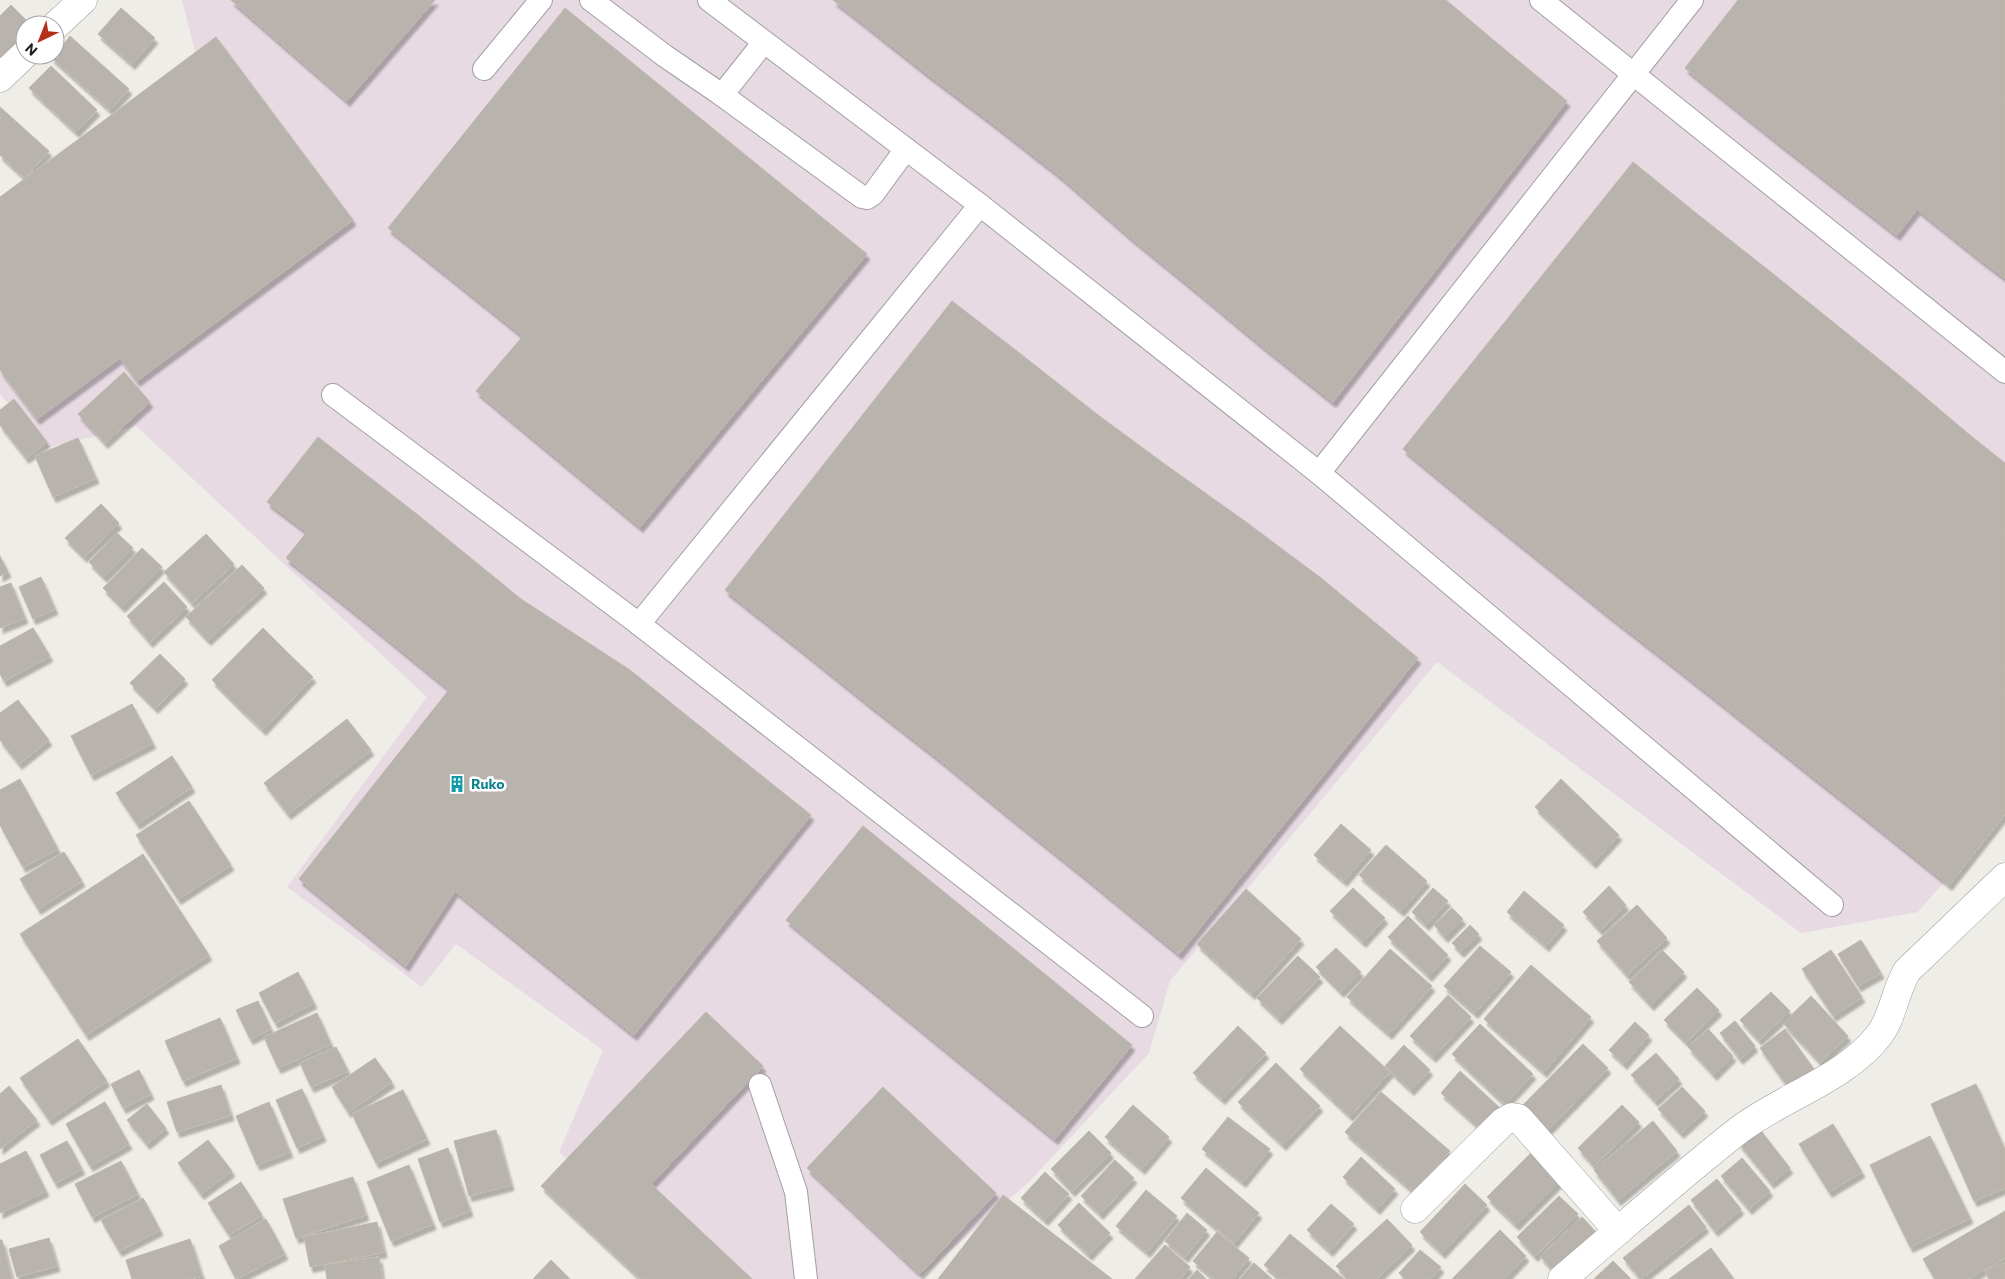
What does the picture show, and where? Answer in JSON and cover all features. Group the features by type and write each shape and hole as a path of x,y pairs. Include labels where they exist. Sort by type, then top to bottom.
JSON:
{"street":[{"path":"65,17 83,0"},
{"path":"0,78 15,64"},
{"path":"1562,1279 1741,1129 1826,1078 1862,1053 1880,1033 1893,1006 1900,982 1907,971 2005,877"},
{"path":"1415,1209 1503,1122 1512,1117 1518,1118 1522,1122 1618,1231"}],"lane":[{"path":"484,69 541,0"},
{"path":"592,0 665,56 862,197 867,198 873,194 906,149"},
{"path":"709,0 980,205 1319,473 1832,905"},
{"path":"1540,0 2005,372"},
{"path":"1319,473 1692,0"},
{"path":"722,95 764,42"},
{"path":"639,624 980,205"},
{"path":"333,395 639,624 1142,1016"},
{"path":"760,1086 796,1192 806,1279"}],"shaded area":[{"path":"182,0 2005,0 2005,811 1918,912 1801,933 1437,662 1170,981 1149,1053 1029,1182 918,1279 687,1279 559,1152 603,1050 456,944 422,987 287,887 427,697 136,426 46,448 0,394 0,227 196,55"}],"building":[{"path":"231,0 300,0 270,34"},
{"path":"300,0 435,0 347,101 270,34"},
{"path":"833,0 875,0 859,20"},
{"path":"875,0 983,0 926,73 859,20"},
{"path":"983,0 1087,0 991,122 926,73"},
{"path":"1087,0 1201,0 1060,176 991,122"},
{"path":"1201,0 1316,0 1245,93 1173,35"},
{"path":"1316,0 1426,0 1195,290 1130,237"},
{"path":"1426,0 1446,0 1497,43 1260,344 1195,290"},
{"path":"1738,0 1862,0 1760,128 1685,68"},
{"path":"1862,0 1967,0 1826,180 1760,128"},
{"path":"1967,0 2005,0 2005,97 1897,235 1826,180"},
{"path":"11,5 21,15 15,15 15,56 0,72 0,16"},
{"path":"121,8 155,38 132,64 98,34"},
{"path":"565,8 867,254 640,527 476,391 523,336 388,228"},
{"path":"1173,35 1245,93 1130,237 1060,176"},
{"path":"70,36 129,89 110,110 60,65 65,65 65,42"},
{"path":"216,37 353,220 243,302 106,119"},
{"path":"1497,43 1567,101 1333,402 1260,344"},
{"path":"51,66 97,110 76,132 29,88"},
{"path":"2005,97 2005,230 1981,260 1917,209"},
{"path":"0,107 49,151 25,178 0,155"},
{"path":"106,119 243,302 137,381 0,197"},
{"path":"1633,162 1701,217 1470,504 1403,449"},
{"path":"0,197 120,358 37,419 0,370"},
{"path":"1701,217 1772,273 1655,418 1584,362"},
{"path":"2005,230 2005,278 1981,260"},
{"path":"1772,273 1838,326 1721,470 1655,418"},
{"path":"952,301 1022,355 795,645 725,590"},
{"path":"1838,326 1906,381 1789,524 1721,470"},
{"path":"1022,355 1098,415 871,706 795,645"},
{"path":"1584,362 1655,418 1541,561 1470,504"},
{"path":"124,372 150,402 105,443 78,414"},
{"path":"1906,381 1971,436 1856,578 1789,524"},
{"path":"14,399 47,442 26,458 0,425 0,410"},
{"path":"1098,415 1166,465 939,759 871,706"},
{"path":"1655,418 1721,470 1607,614 1541,561"},
{"path":"1971,436 2005,463 2005,531 1924,632 1856,578"},
{"path":"318,437 418,515 347,606 286,558 307,532 267,502"},
{"path":"78,438 96,478 53,497 35,456"},
{"path":"1166,465 1246,522 1015,821 939,759"},
{"path":"1721,470 1789,524 1675,667 1607,614"},
{"path":"101,504 119,523 84,557 65,538"},
{"path":"418,515 521,599 449,689 347,606"},
{"path":"1246,522 1321,578 1085,877 1015,821"},
{"path":"1789,524 1856,578 1742,720 1675,667"},
{"path":"2005,531 2005,668 1991,685 1924,632"},
{"path":"117,533 133,548 104,577 89,562"},
{"path":"206,534 234,564 192,603 164,572"},
{"path":"142,548 162,567 122,607 103,588"},
{"path":"0,556 8,572 0,576"},
{"path":"242,565 264,588 208,640 186,617"},
{"path":"41,577 55,609 33,619 19,587"},
{"path":"1321,578 1418,658 1179,954 1085,877"},
{"path":"1856,578 1924,632 1811,775 1742,720"},
{"path":"164,582 187,607 150,642 127,616"},
{"path":"11,583 25,618 0,628 0,587"},
{"name":"Ruko","path":"521,599 630,670 455,891 406,966 299,879"},
{"path":"33,628 50,656 4,681 0,674 0,646"},
{"path":"263,628 288,653 237,705 212,680"},
{"path":"1924,632 1991,685 1878,828 1811,775"},
{"path":"288,653 313,677 263,730 237,705"},
{"path":"160,654 185,679 155,708 130,683"},
{"path":"2005,668 2005,696 1991,685"},
{"name":"Ruko","path":"630,670 716,739 538,958 455,891"},
{"path":"1991,685 2005,696 2005,814 1949,885 1878,828"},
{"path":"18,700 49,740 19,764 0,740 0,713"},
{"path":"132,704 153,743 91,775 71,736"},
{"path":"347,719 371,750 288,814 264,783"},
{"path":"716,739 811,815 634,1035 538,958"},
{"path":"172,756 192,787 137,824 116,793"},
{"path":"20,779 58,849 23,867 0,825 0,790"},
{"path":"1561,779 1619,835 1593,863 1535,807"},
{"path":"189,801 231,865 178,899 136,835"},
{"path":"1341,824 1371,850 1344,881 1314,855"},
{"path":"863,826 1132,1045 1055,1139 786,920"},
{"path":"1386,845 1427,881 1401,911 1359,875"},
{"path":"64,852 82,881 38,909 20,879"},
{"path":"143,854 209,955 86,1035 20,934"},
{"path":"1609,886 1626,905 1600,930 1583,912"},
{"path":"1353,888 1385,918 1363,942 1330,911"},
{"path":"1433,888 1448,901 1426,925 1412,912"},
{"path":"1246,889 1301,939 1252,994 1197,944"},
{"path":"1524,891 1564,925 1546,946 1507,912"},
{"path":"1637,905 1667,938 1627,975 1597,941"},
{"path":"1452,908 1463,919 1445,937 1434,925"},
{"path":"1408,916 1448,955 1429,976 1388,937"},
{"path":"1470,925 1479,934 1461,952 1452,943"},
{"path":"1861,940 1881,973 1858,986 1838,954"},
{"path":"1480,946 1511,972 1475,1013 1444,986"},
{"path":"1336,948 1361,972 1341,992 1316,967"},
{"path":"1390,949 1432,986 1389,1034 1347,997"},
{"path":"1662,950 1684,972 1651,1005 1629,982"},
{"path":"1831,950 1862,997 1833,1016 1802,969"},
{"path":"1298,956 1320,977 1279,1019 1257,998"},
{"path":"1531,965 1591,1017 1544,1072 1484,1019"},
{"path":"298,972 314,1003 275,1023 259,993"},
{"path":"1697,988 1719,1010 1686,1042 1664,1020"},
{"path":"1771,992 1790,1011 1759,1040 1740,1020"},
{"path":"1448,995 1471,1017 1433,1057 1410,1036"},
{"path":"1811,996 1848,1036 1820,1062 1783,1023"},
{"path":"258,1001 271,1029 250,1039 236,1010"},
{"path":"706,1012 763,1066 651,1184 752,1279 641,1279 541,1186"},
{"path":"317,1013 331,1044 278,1068 264,1037"},
{"path":"220,1018 237,1058 183,1081 165,1041"},
{"path":"1735,1021 1755,1046 1740,1059 1720,1033"},
{"path":"1635,1022 1649,1035 1624,1064 1609,1050"},
{"path":"1480,1024 1533,1074 1505,1104 1452,1054"},
{"path":"1238,1026 1266,1053 1222,1099 1193,1073"},
{"path":"1340,1026 1390,1072 1350,1116 1300,1069"},
{"path":"1708,1029 1733,1056 1714,1075 1688,1047"},
{"path":"1785,1029 1814,1069 1788,1087 1760,1048"},
{"path":"78,1039 107,1081 49,1120 20,1078"},
{"path":"1583,1044 1608,1068 1544,1134 1519,1109"},
{"path":"1404,1045 1430,1070 1411,1090 1385,1066"},
{"path":"336,1047 348,1071 311,1087 300,1063"},
{"path":"1656,1053 1679,1079 1655,1101 1631,1075"},
{"path":"375,1058 392,1082 348,1112 332,1087"},
{"path":"1276,1063 1320,1106 1283,1145 1238,1102"},
{"path":"139,1070 151,1094 123,1108 111,1084"},
{"path":"1460,1071 1501,1109 1481,1129 1441,1093"},
{"path":"1976,1084 2005,1150 2005,1188 1974,1201 1931,1104"},
{"path":"221,1085 231,1115 177,1132 167,1102"},
{"path":"9,1086 37,1120 0,1149 0,1094"},
{"path":"883,1087 996,1193 920,1274 807,1168"},
{"path":"1682,1087 1705,1111 1681,1133 1658,1109"},
{"path":"302,1089 323,1136 297,1148 276,1100"},
{"path":"403,1090 427,1139 376,1163 352,1114"},
{"path":"1381,1092 1450,1151 1414,1192 1345,1132"},
{"path":"105,1102 129,1144 90,1166 66,1124"},
{"path":"269,1102 290,1152 257,1165 236,1116"},
{"path":"147,1104 166,1128 147,1144 127,1120"},
{"path":"1133,1105 1169,1137 1142,1169 1105,1137"},
{"path":"1622,1105 1639,1122 1594,1166 1578,1148"},
{"path":"1228,1117 1270,1149 1243,1182 1202,1149"},
{"path":"1653,1121 1677,1151 1618,1200 1594,1170"},
{"path":"1833,1124 1862,1172 1829,1192 1799,1144"},
{"path":"1758,1127 1790,1168 1771,1183 1738,1142"},
{"path":"496,1130 511,1185 469,1196 454,1141"},
{"path":"1089,1131 1111,1153 1072,1191 1051,1169"},
{"path":"1930,1136 1970,1218 1910,1247 1870,1165"},
{"path":"208,1140 232,1171 201,1194 178,1163"},
{"path":"67,1141 82,1169 55,1183 40,1155"},
{"path":"448,1148 470,1211 440,1222 418,1159"},
{"path":"26,1151 46,1191 0,1213 0,1164"},
{"path":"1531,1153 1559,1182 1516,1225 1487,1197"},
{"path":"1361,1157 1395,1189 1377,1209 1343,1177"},
{"path":"1742,1158 1770,1191 1749,1209 1721,1176"},
{"path":"1115,1160 1134,1178 1100,1214 1081,1196"},
{"path":"121,1161 138,1194 92,1217 75,1184"},
{"path":"409,1165 433,1224 391,1241 367,1182"},
{"path":"1206,1168 1259,1213 1234,1243 1181,1198"},
{"path":"1045,1172 1069,1194 1045,1220 1021,1198"},
{"path":"353,1177 366,1215 296,1238 283,1199"},
{"path":"1717,1179 1741,1209 1715,1231 1691,1200"},
{"path":"241,1182 262,1215 229,1235 208,1203"},
{"path":"1465,1184 1487,1205 1442,1253 1420,1232"},
{"path":"1146,1190 1177,1216 1147,1252 1116,1226"},
{"path":"1003,1195 1112,1279 938,1279"},
{"path":"1559,1196 1578,1214 1535,1256 1517,1237"},
{"path":"143,1198 160,1230 119,1251 101,1220"},
{"path":"1079,1203 1110,1233 1089,1255 1058,1225"},
{"path":"1331,1204 1354,1224 1330,1251 1307,1230"},
{"path":"1689,1205 1706,1227 1641,1279 1623,1258"},
{"path":"2005,1211 2005,1258 1968,1279 1935,1279 1923,1259"},
{"path":"1187,1213 1207,1230 1185,1257 1165,1241"},
{"path":"1582,1217 1597,1233 1555,1272 1540,1256"},
{"path":"266,1219 285,1254 236,1279 219,1246"},
{"path":"1387,1219 1412,1245 1376,1279 1348,1279 1336,1266"},
{"path":"377,1222 384,1252 310,1267 304,1237"},
{"path":"1500,1230 1526,1256 1504,1279 1452,1279"},
{"path":"1217,1232 1249,1258 1232,1279 1215,1279 1193,1261"},
{"path":"1290,1234 1344,1279 1281,1279 1264,1265"},
{"path":"49,1238 57,1266 17,1277 9,1249"},
{"path":"190,1239 202,1276 191,1279 132,1279 126,1260"},
{"path":"0,1240 2,1240 12,1279 0,1279"},
{"path":"1165,1245 1190,1267 1180,1279 1135,1279"},
{"path":"1711,1248 1734,1279 1669,1279"},
{"path":"1420,1250 1441,1267 1431,1279 1405,1279 1399,1273"},
{"path":"379,1257 382,1279 327,1279 325,1265"},
{"path":"551,1260 570,1279 533,1279"},
{"path":"1613,1261 1631,1279 1594,1279"},
{"path":"1254,1263 1272,1279 1240,1279"},
{"path":"2005,1263 2005,1279 1989,1279 1985,1271"},
{"path":"1197,1270 1206,1279 1189,1279"}],"place":[{"name":"Ruko","path":"457,784"}]}
